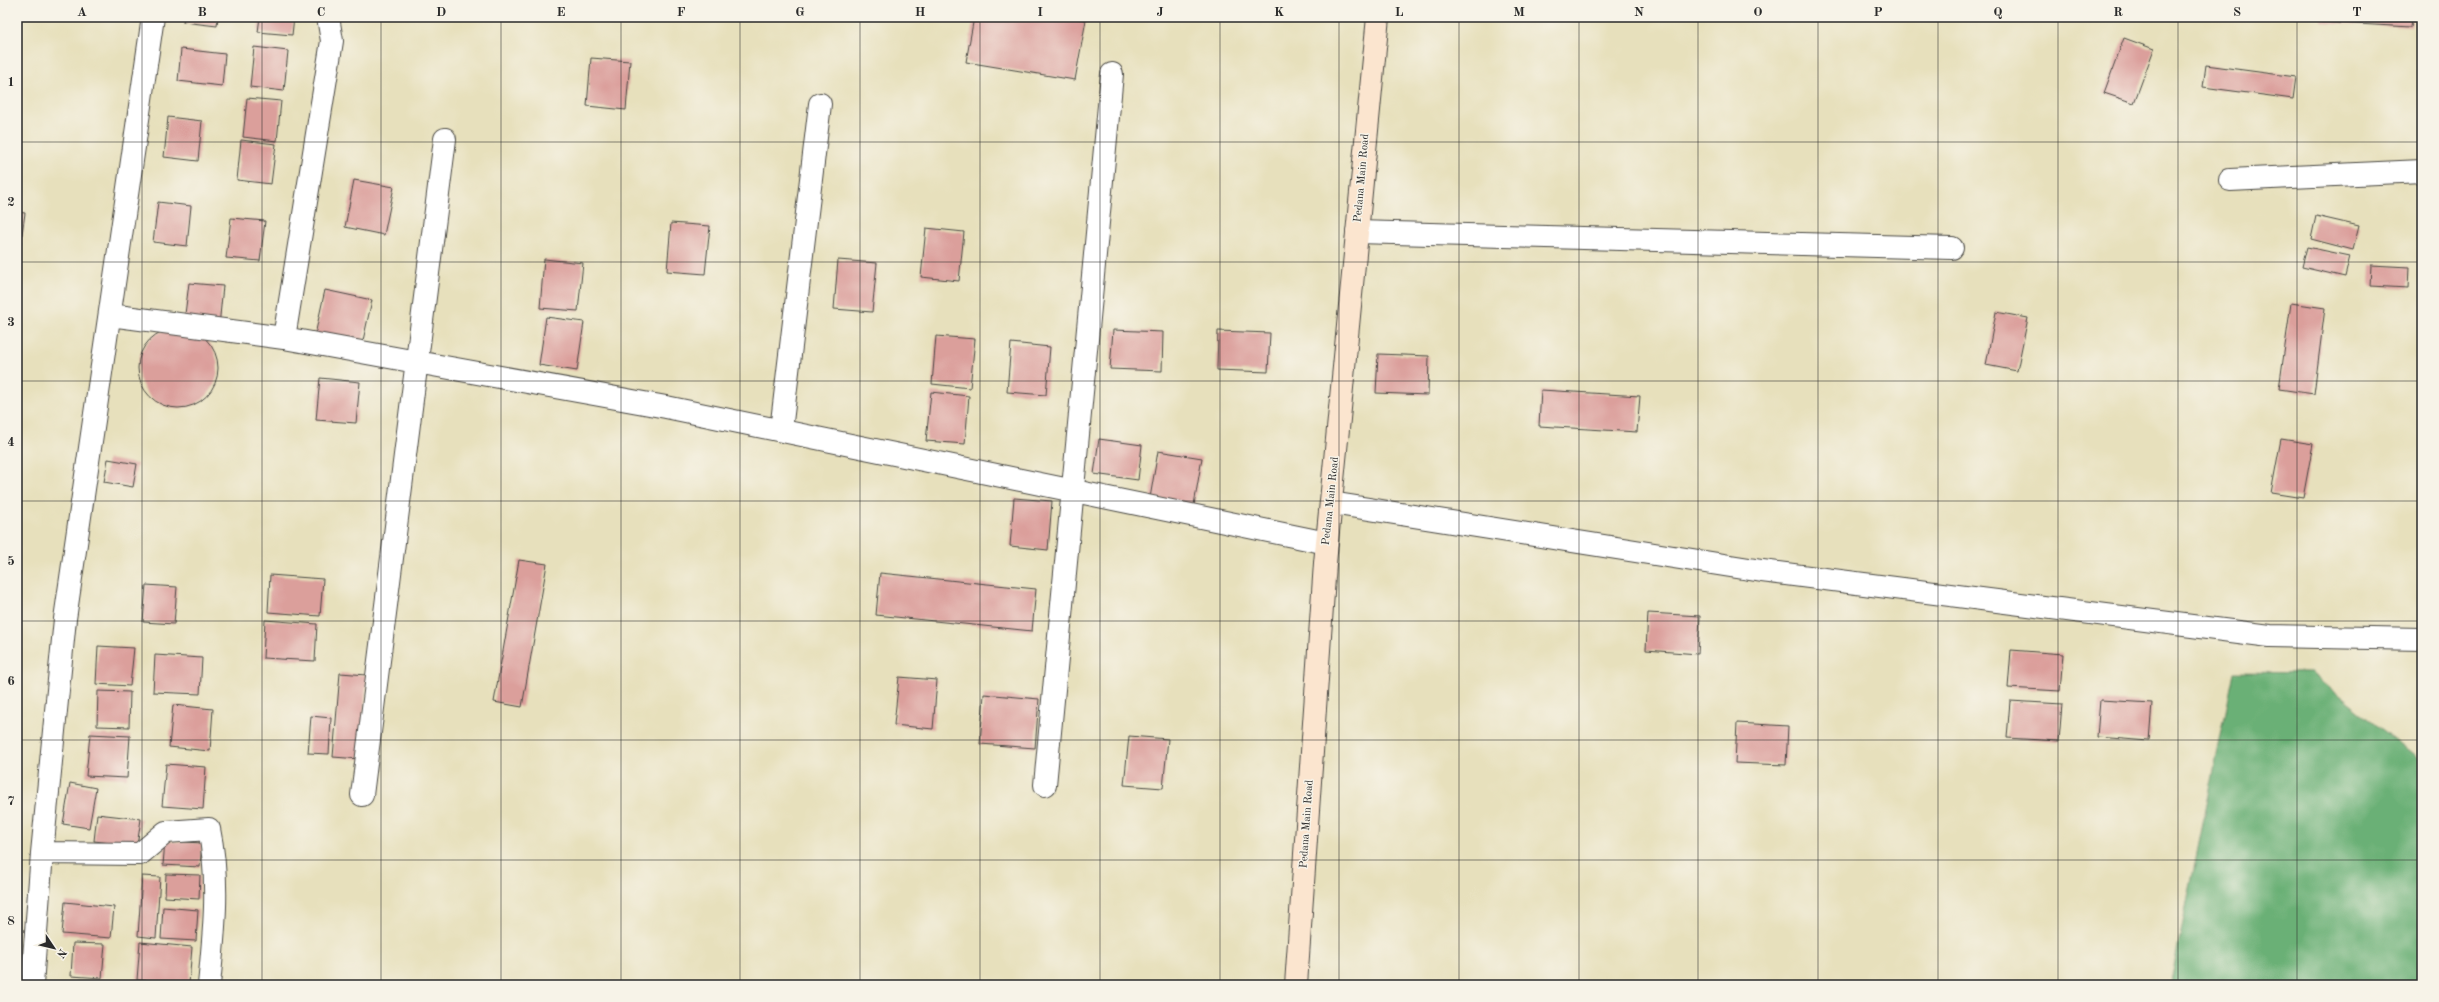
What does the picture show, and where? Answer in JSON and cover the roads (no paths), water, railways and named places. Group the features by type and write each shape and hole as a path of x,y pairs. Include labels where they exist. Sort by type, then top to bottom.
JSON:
{"main road":[{"name":"Pedana Main Road","path":"1296,985 1327,543 1378,17"}],"street":[{"path":"32,985 42,853 65,619 153,17"},
{"path":"284,338 332,41 328,17"},
{"path":"1045,785 1074,491 1112,74"},
{"path":"780,430 820,104"},
{"path":"362,795 416,362 446,139"},
{"path":"2230,180 2422,171"},
{"path":"1357,232 1952,248"},
{"path":"110,315 284,338 666,406 1327,543"},
{"path":"1331,502 1762,571 2255,634 2422,639"},
{"path":"42,853 140,854 166,832 209,829 215,865 216,913 209,985"}]}
